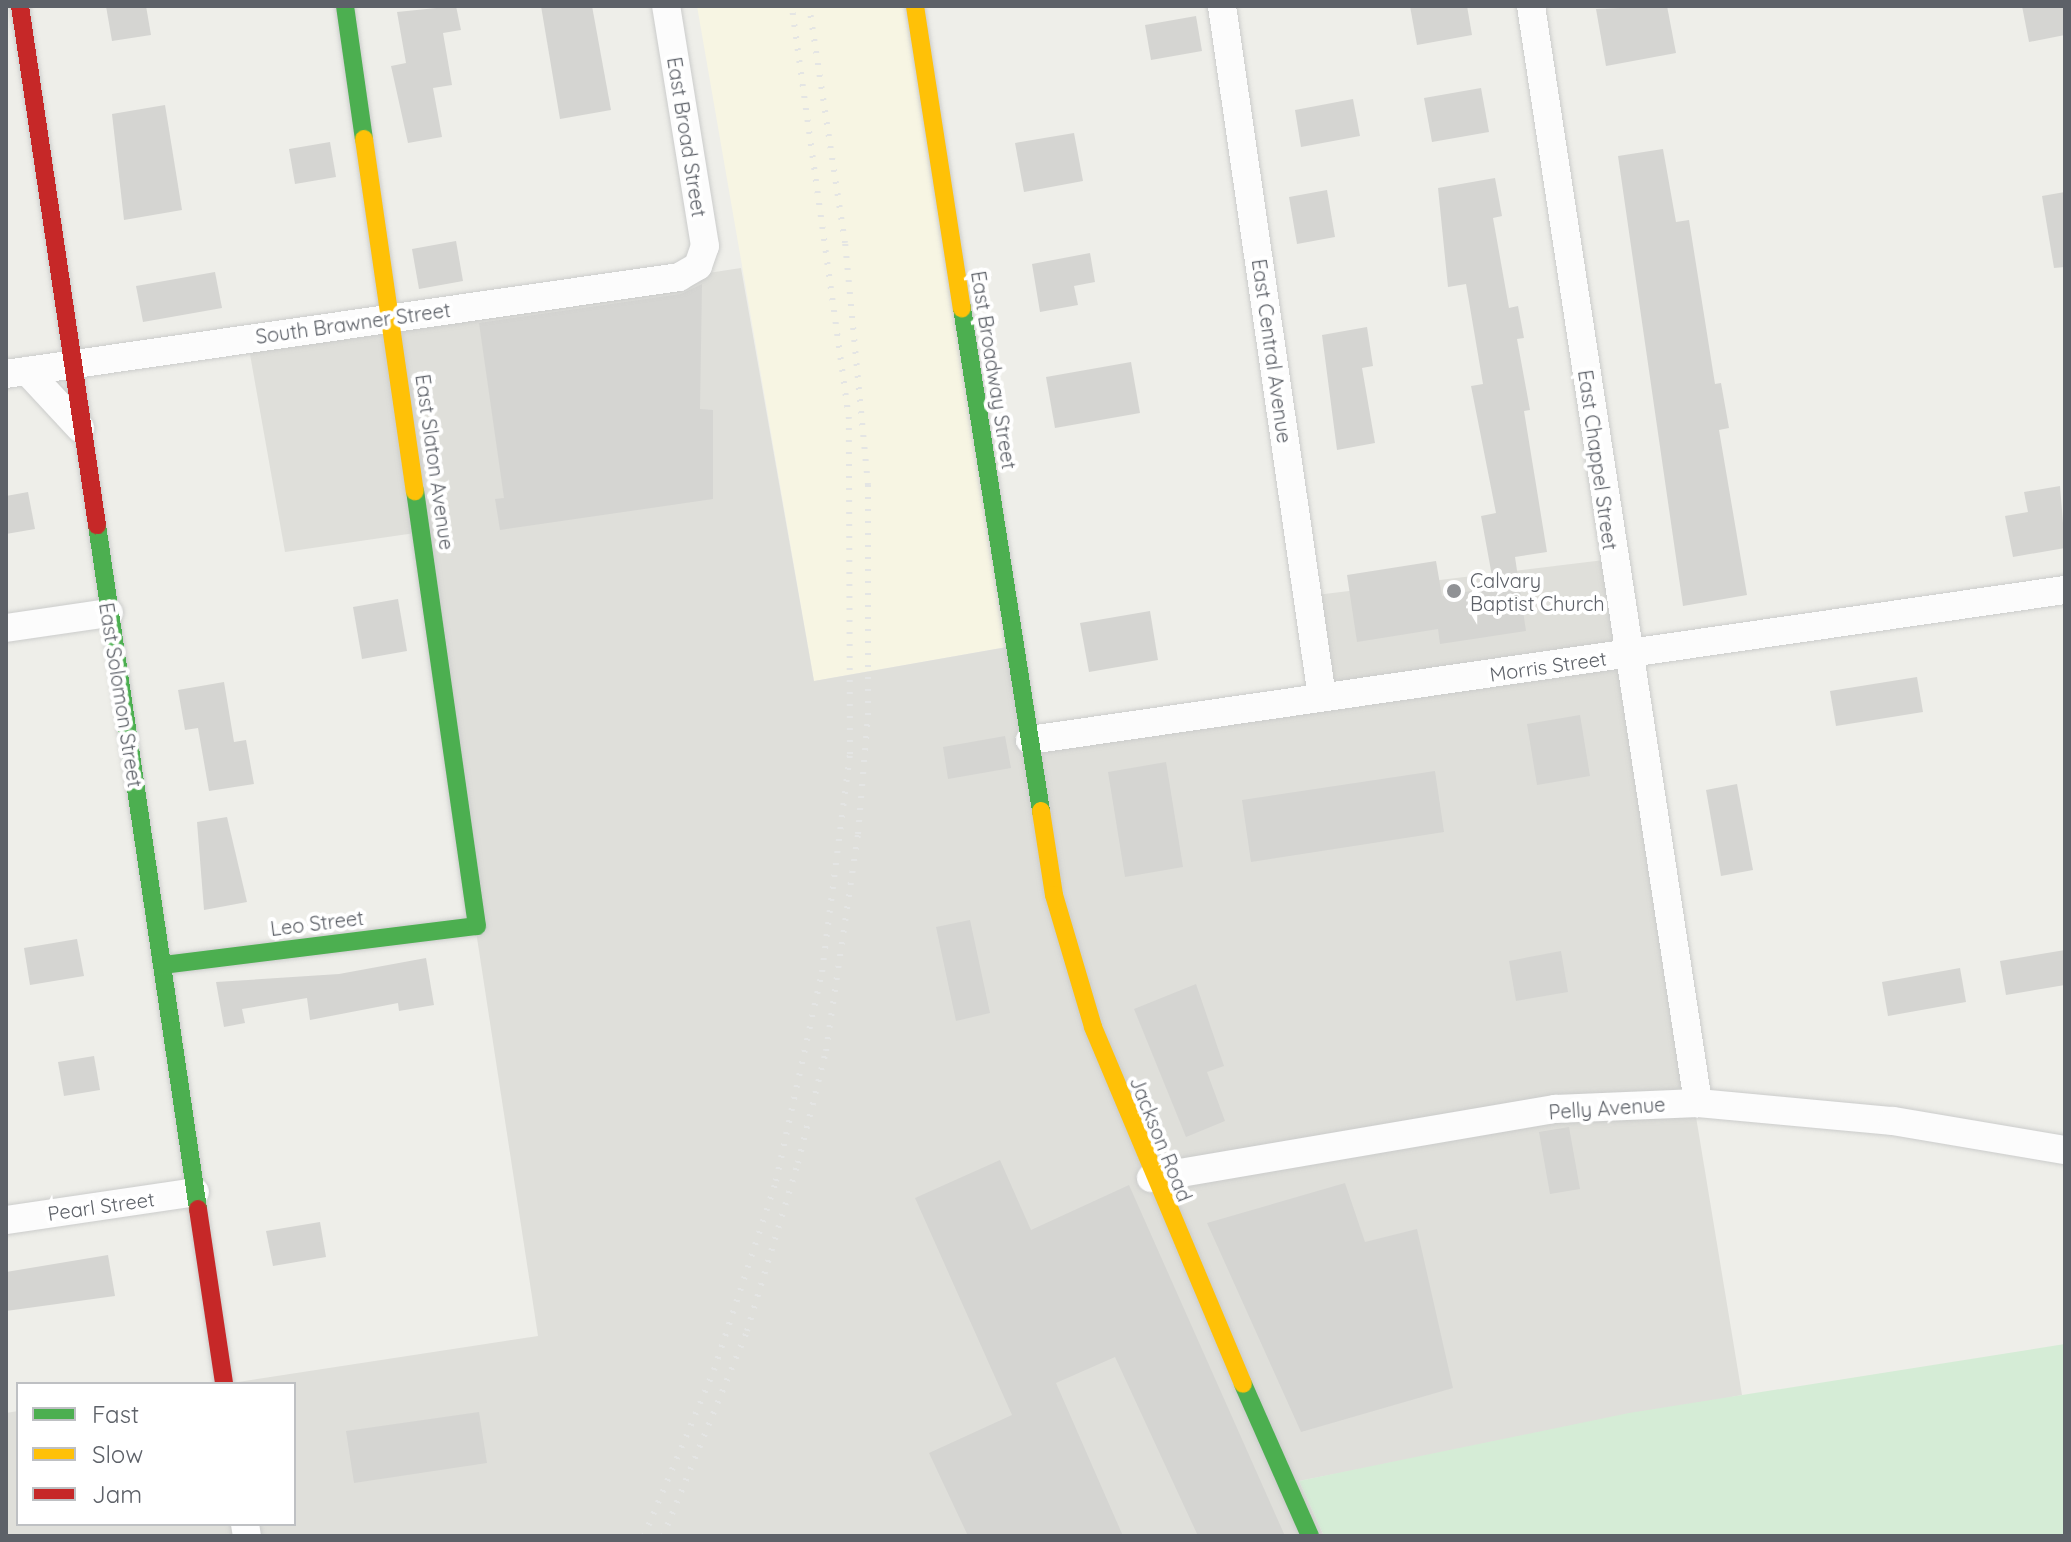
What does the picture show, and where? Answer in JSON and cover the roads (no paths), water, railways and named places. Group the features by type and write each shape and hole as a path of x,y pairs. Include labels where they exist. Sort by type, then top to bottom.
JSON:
{"street":[{"name":"East Solomon Street","path":"20,6 70,364 224,1382"},
{"name":"East Slaton Avenue","path":"345,6 393,317 477,926"},
{"name":"East Broad Street","path":"666,6 705,246 698,266"},
{"name":"East Broadway Street","path":"915,6 1030,740"},
{"name":"East Central Avenue","path":"1222,6 1322,697"},
{"name":"East Chappel Street","path":"1531,6 1626,655 1698,1103"},
{"name":"South Brawner Street","path":"16,372 679,277 698,266"},
{"path":"16,372 80,428"},
{"name":"Morris Street","path":"1030,740 2065,590"},
{"path":"6,628 109,613"},
{"name":"Jackson Road","path":"1030,740 1054,895 1093,1027 1151,1178 1310,1536"},
{"name":"Leo Street","path":"163,965 477,926"},
{"name":"Pelly Avenue","path":"1151,1178 1555,1109 1698,1103 1893,1121 2065,1150"},
{"name":"Pearl Street","path":"6,1220 195,1192"}],"railway":[{"path":"644,1536 714,1370 776,1181 822,972 850,754 849,419 792,6"},
{"path":"663,1536 747,1331 798,1163 826,1051 858,834 868,715 868,485 845,243 809,6"}],"place":[{"name":"Calvary Baptist Church","path":"1454,591"}]}
